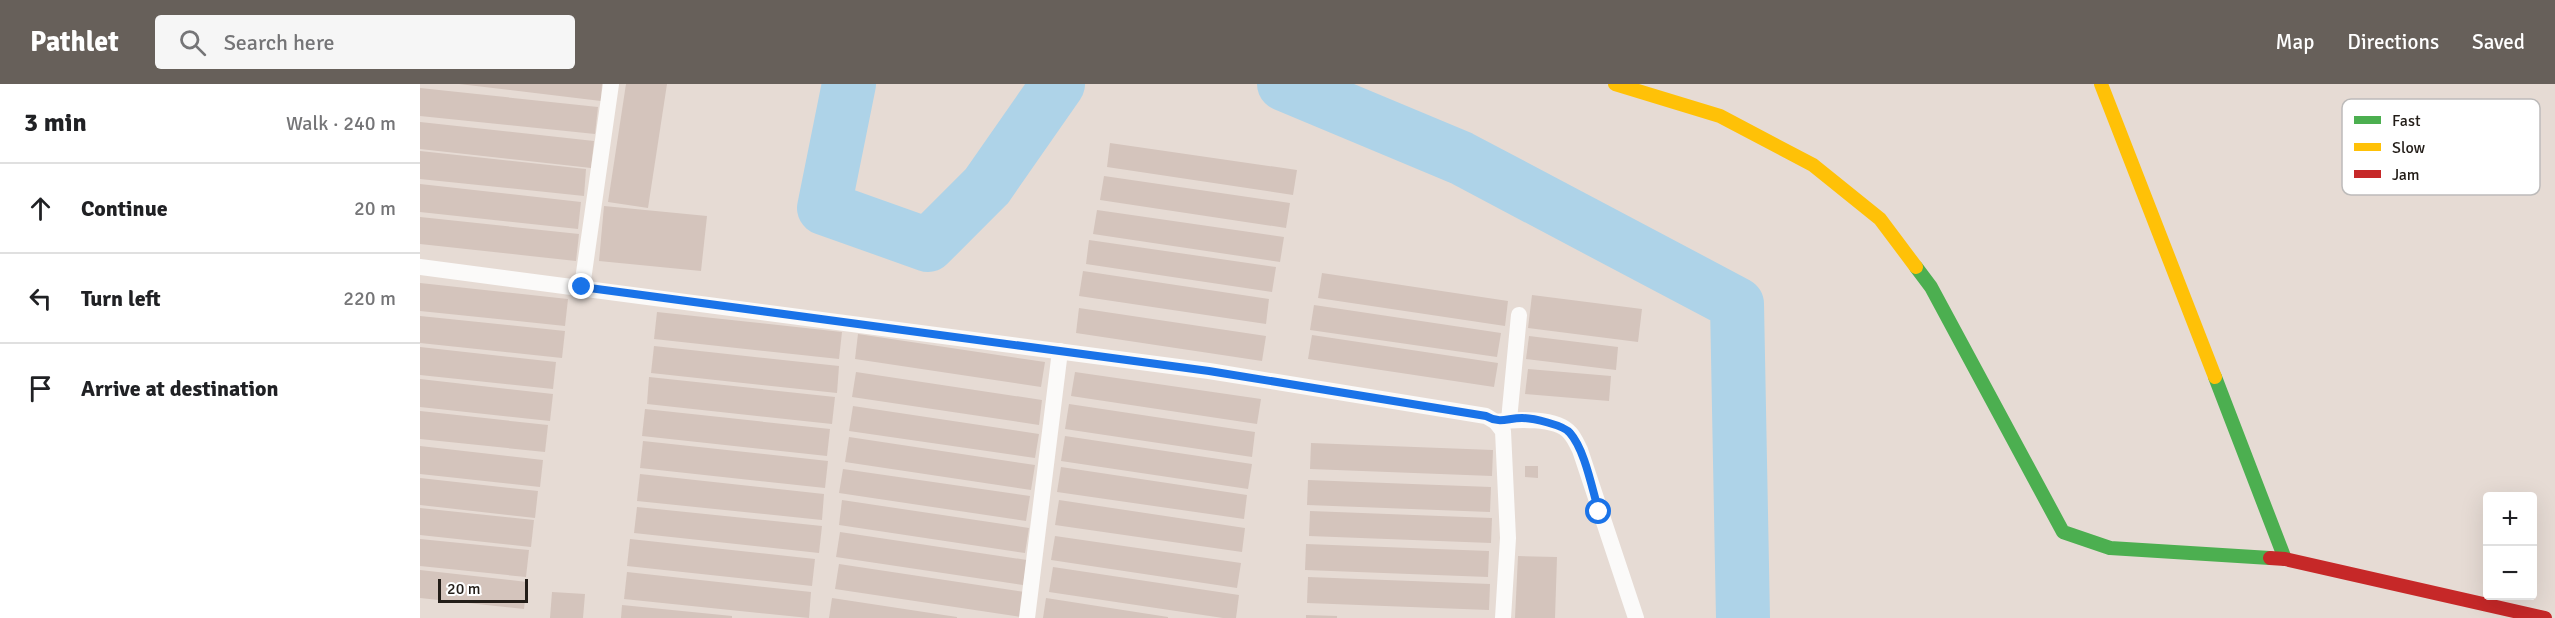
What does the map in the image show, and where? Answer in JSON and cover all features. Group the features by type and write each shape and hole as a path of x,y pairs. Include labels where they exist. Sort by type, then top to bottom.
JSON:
{"street":[{"path":"1615,84 1720,116 1813,165 1880,219 1931,287 2062,532 2110,548 2285,560 2546,618"},
{"path":"2101,84 2285,560"}],"lane":[{"path":"582,287 611,84"},
{"path":"420,267 1232,374 1486,416 1503,421 1522,418 1548,423 1569,431 1580,450 1636,618"},
{"path":"1503,618 1508,538 1503,421 1519,315"},
{"path":"1027,618 1060,351"}],"building":[{"path":"459,84 602,84 601,101"},
{"path":"626,84 667,84 648,208 608,202"},
{"path":"420,88 598,107 595,134 420,116"},
{"path":"420,122 594,141 591,168 420,149"},
{"path":"1110,143 1297,170 1293,195 1107,167"},
{"path":"420,151 586,169 584,196 420,179"},
{"path":"1104,176 1290,203 1286,228 1100,200"},
{"path":"420,184 581,202 578,229 420,212"},
{"path":"604,206 707,216 701,271 599,261"},
{"path":"1097,210 1284,237 1280,262 1093,234"},
{"path":"420,217 579,234 576,261 420,244"},
{"path":"1089,240 1276,267 1272,292 1086,264"},
{"path":"1083,271 1269,299 1266,324 1079,296"},
{"path":"1322,273 1508,301 1505,326 1318,298"},
{"path":"420,283 568,299 565,326 420,311"},
{"path":"1532,295 1642,309 1638,342 1528,328"},
{"path":"1314,305 1501,333 1497,357 1310,330"},
{"path":"1079,308 1266,336 1262,361 1076,333"},
{"path":"657,312 842,332 839,359 654,339"},
{"path":"420,316 565,331 562,358 420,343"},
{"path":"858,334 1045,362 1041,387 855,359"},
{"path":"1312,335 1498,363 1494,387 1308,359"},
{"path":"1529,336 1618,347 1616,370 1526,359"},
{"path":"654,346 839,366 837,393 651,373"},
{"path":"420,347 556,362 553,389 420,375"},
{"path":"1528,369 1611,376 1609,401 1525,394"},
{"path":"856,372 1042,400 1039,425 852,397"},
{"path":"1075,372 1261,399 1257,424 1071,396"},
{"path":"649,377 835,397 832,424 647,404"},
{"path":"420,379 553,394 550,421 420,407"},
{"path":"1069,404 1255,432 1252,457 1065,429"},
{"path":"853,406 1039,434 1035,458 849,431"},
{"path":"645,409 830,429 827,456 642,436"},
{"path":"420,411 548,425 545,452 420,439"},
{"path":"1065,436 1252,464 1248,489 1061,461"},
{"path":"849,437 1035,465 1031,490 845,462"},
{"path":"643,441 828,461 825,488 640,468"},
{"path":"1311,443 1493,450 1492,476 1310,469"},
{"path":"420,446 543,460 540,487 420,474"},
{"path":"1525,466 1538,466 1538,478 1525,477"},
{"path":"1061,467 1247,495 1244,519 1057,492"},
{"path":"843,469 1030,496 1026,521 839,493"},
{"path":"640,474 824,494 822,520 637,501"},
{"path":"420,478 538,491 535,518 420,505"},
{"path":"1308,480 1491,487 1490,512 1307,505"},
{"path":"842,500 1029,528 1025,553 839,525"},
{"path":"1059,500 1245,528 1242,552 1055,525"},
{"path":"637,507 822,526 819,553 634,533"},
{"path":"420,508 534,520 531,547 420,535"},
{"path":"1310,511 1492,518 1491,543 1309,536"},
{"path":"840,532 1027,560 1023,585 836,557"},
{"path":"1055,536 1241,563 1237,588 1051,560"},
{"path":"420,539 529,550 526,577 420,566"},
{"path":"630,539 815,559 812,586 627,566"},
{"path":"1306,544 1489,551 1488,577 1305,570"},
{"path":"1518,556 1557,557 1555,618 1515,618"},
{"path":"839,564 1025,592 1021,617 835,589"},
{"path":"1053,567 1239,595 1236,618 1049,592"},
{"path":"420,570 527,582 524,609 420,598"},
{"path":"627,572 811,592 809,618 624,599"},
{"path":"1308,577 1490,584 1489,610 1307,603"},
{"path":"552,592 585,594 583,618 550,618"},
{"path":"832,598 957,617 957,618 829,618"},
{"path":"1046,598 1168,617 1168,618 1043,618"},
{"path":"622,605 732,616 732,618 621,618"},
{"path":"1306,615 1337,616 1337,618 1306,618"}],"waterway":[{"path":"849,84 824,208 928,245 987,186 1058,84"},
{"path":"1284,84 1461,158 1737,304 1743,618"}],"traffic: fast":[{"path":"1916,267 1931,287 2063,532 2110,548 2270,558"},
{"path":"2215,377 2285,559"}],"traffic: slow":[{"path":"1615,84 1720,116 1813,165 1880,219 1916,267"},
{"path":"2101,84 2215,377"}],"traffic: jam":[{"path":"2270,558 2285,559 2545,618"}],"route":[{"path":"582,287 1209,371 1486,416 1496,422 1522,418 1548,423 1569,431 1580,450 1599,512"}]}
